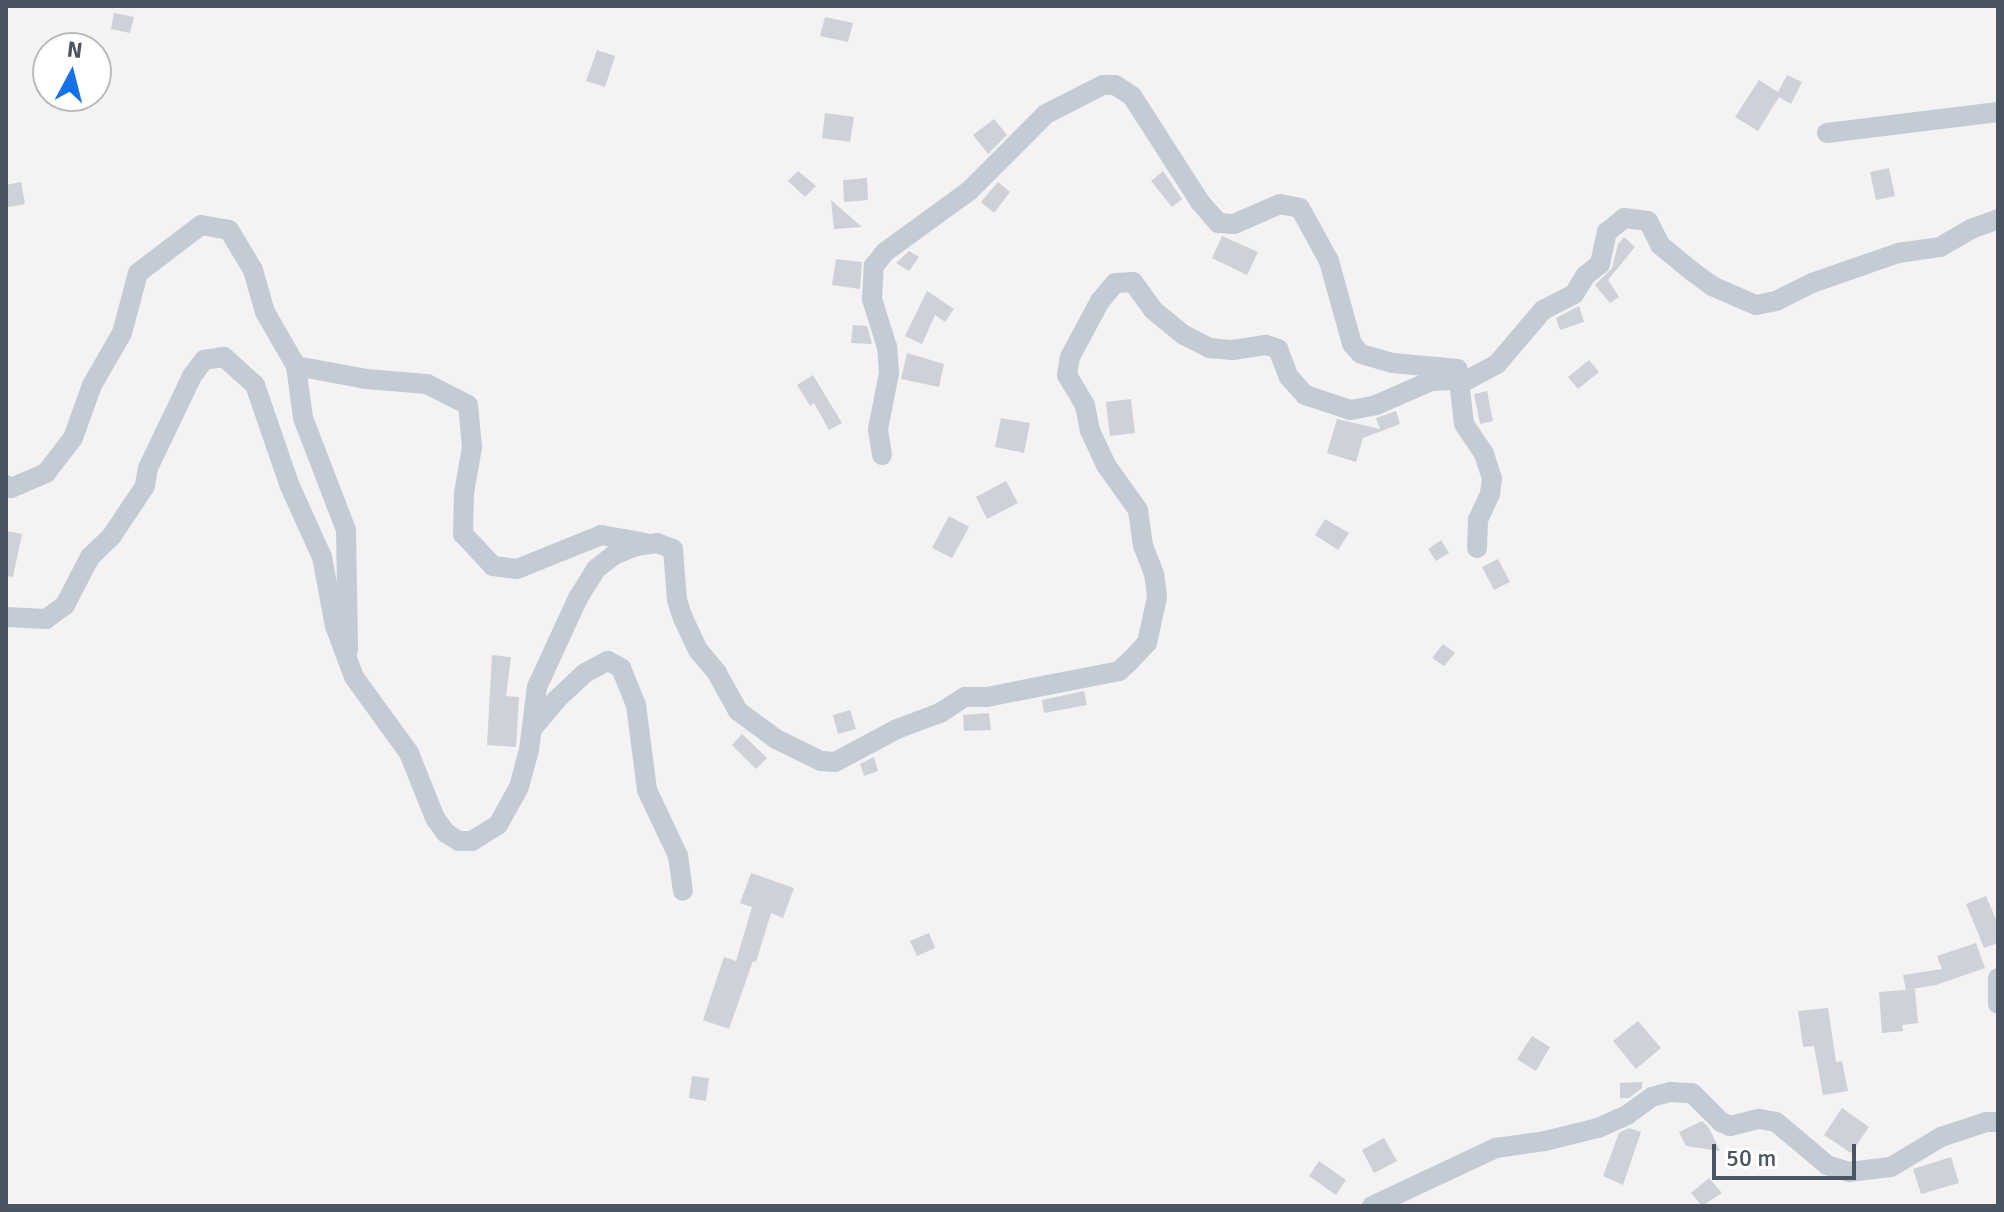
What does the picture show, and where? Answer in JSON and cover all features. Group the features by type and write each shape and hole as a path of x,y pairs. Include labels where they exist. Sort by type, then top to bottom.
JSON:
{"street":[{"path":"882,455 878,429 889,373 887,347 872,299 874,266 885,252 969,191 1046,114 1103,85 1124,91 1138,104 1200,202 1218,223 1234,224 1280,204 1300,208 1329,261 1352,344 1361,354 1393,363 1490,368"},
{"path":"1827,133 1998,112"},
{"path":"296,366 366,379 427,384 468,405 472,447 464,493 463,534 493,566 517,569 601,535 667,544 673,549 677,600 683,618 698,650 717,673 738,711 745,719 801,753 835,762 897,729 940,713 965,697 987,697 1119,671 1147,643 1157,597 1154,574 1143,546 1140,517 1106,465 1090,431 1085,405 1067,375 1070,357 1100,301 1115,283 1133,282 1153,310 1184,335 1209,348 1233,350 1266,345 1278,349 1289,377 1305,395 1339,409 1364,409 1431,381 1459,380 1490,368 1551,304 1574,294 1586,275 1600,264 1607,232 1624,218 1648,221 1660,245 1693,272 1712,286 1756,305 1776,301 1812,283 1898,253 1940,247 1971,229 1998,219"},
{"path":"6,485 11,488 46,473 73,438 92,385 122,333 138,273 201,225 229,230 253,270 265,312 296,366 303,418 346,530 347,662"},
{"path":"6,617 46,619 65,605 90,557 111,537 145,486 148,468 192,376 204,360 224,357 255,385 289,484 322,557 335,626 347,662 364,692 409,753 435,818 446,833 459,841 472,841 486,836 498,825 519,787 532,729 537,687 590,577 614,555 646,543"},
{"path":"1459,380 1464,424 1484,454 1492,479 1490,494 1478,520 1477,548"},
{"path":"532,729 556,700 585,673 608,661 621,668 636,705 647,790 678,856 683,891"},
{"path":"1998,978 1998,1004"},
{"path":"1372,1206 1496,1148 1545,1141 1598,1128 1627,1115 1652,1097 1670,1092 1692,1093 1721,1122 1730,1126 1759,1119 1776,1122 1827,1165 1849,1172 1891,1167 1941,1137 1986,1122 1998,1122"}],"building":[{"path":"114,13 134,17 130,33 111,29"},
{"path":"825,17 853,23 848,42 820,36"},
{"path":"597,50 615,56 605,87 586,81"},
{"path":"1787,75 1802,82 1791,104 1779,97 1758,131 1735,117 1759,80 1778,92"},
{"path":"825,113 854,117 850,142 822,138"},
{"path":"994,119 1007,135 988,154 973,135"},
{"path":"1889,168 1895,196 1876,200 1870,172"},
{"path":"798,171 816,186 805,197 788,181"},
{"path":"1163,171 1182,199 1172,207 1151,181"},
{"path":"867,178 868,200 844,202 843,180"},
{"path":"21,182 25,204 8,207 6,185"},
{"path":"998,182 1010,192 994,213 981,202"},
{"path":"831,200 862,227 834,229"},
{"path":"1222,236 1258,252 1247,275 1212,258"},
{"path":"1624,237 1635,247 1608,280 1619,297 1610,303 1595,285 1612,268 1618,244"},
{"path":"909,251 919,257 909,271 896,263"},
{"path":"836,259 862,262 860,289 832,285"},
{"path":"927,291 954,309 945,322 935,315 922,344 905,336"},
{"path":"1579,306 1584,322 1560,330 1556,318"},
{"path":"853,325 867,326 872,344 851,343"},
{"path":"907,353 944,364 939,387 901,379"},
{"path":"1589,360 1599,372 1578,389 1568,377"},
{"path":"813,375 842,423 829,430 814,403 810,406 797,385"},
{"path":"1487,391 1493,421 1480,424 1474,394"},
{"path":"1131,399 1135,433 1110,436 1106,402"},
{"path":"1396,411 1400,424 1363,438 1356,462 1327,453 1337,419 1380,429 1376,418"},
{"path":"1001,418 1030,423 1024,453 995,447"},
{"path":"1006,481 1018,503 987,519 976,497"},
{"path":"949,516 969,527 952,558 932,548"},
{"path":"1325,519 1349,533 1338,550 1315,535"},
{"path":"6,531 22,534 13,577 6,576"},
{"path":"1441,540 1449,553 1436,561 1428,549"},
{"path":"1498,559 1510,582 1494,590 1482,567"},
{"path":"1443,644 1455,653 1444,666 1432,658"},
{"path":"492,655 511,657 506,696 519,697 516,747 487,745"},
{"path":"1084,691 1087,705 1044,713 1042,700"},
{"path":"850,710 856,729 838,734 833,715"},
{"path":"989,713 991,730 964,731 963,715"},
{"path":"742,734 767,758 756,769 732,745"},
{"path":"874,757 878,771 864,776 860,764"},
{"path":"751,873 794,888 783,918 771,913 756,962 753,961 729,1029 703,1020 724,957 736,961 752,907 740,903"},
{"path":"1986,896 1998,924 1998,943 1984,948 1966,904"},
{"path":"929,933 935,948 917,956 910,941"},
{"path":"1976,943 1985,968 1936,985 1906,990 1903,975 1942,969 1937,956"},
{"path":"1915,989 1918,1023 1902,1025 1903,1031 1882,1033 1879,992"},
{"path":"1828,1008 1836,1062 1842,1061 1848,1091 1823,1095 1814,1046 1803,1047 1798,1011"},
{"path":"1638,1021 1661,1048 1636,1069 1613,1041"},
{"path":"1532,1036 1550,1047 1536,1071 1517,1059"},
{"path":"692,1076 709,1078 706,1101 689,1098"},
{"path":"1642,1082 1642,1088 1629,1098 1620,1098 1620,1083"},
{"path":"1842,1108 1869,1127 1851,1153 1824,1135"},
{"path":"1702,1121 1709,1128 1720,1151 1686,1146 1679,1132"},
{"path":"1629,1128 1641,1132 1623,1185 1603,1176 1619,1133"},
{"path":"1384,1138 1397,1161 1374,1173 1362,1150"},
{"path":"1951,1157 1959,1183 1921,1194 1913,1169"},
{"path":"1319,1161 1346,1180 1336,1195 1309,1176"},
{"path":"1709,1178 1722,1193 1702,1206 1691,1193"}]}
